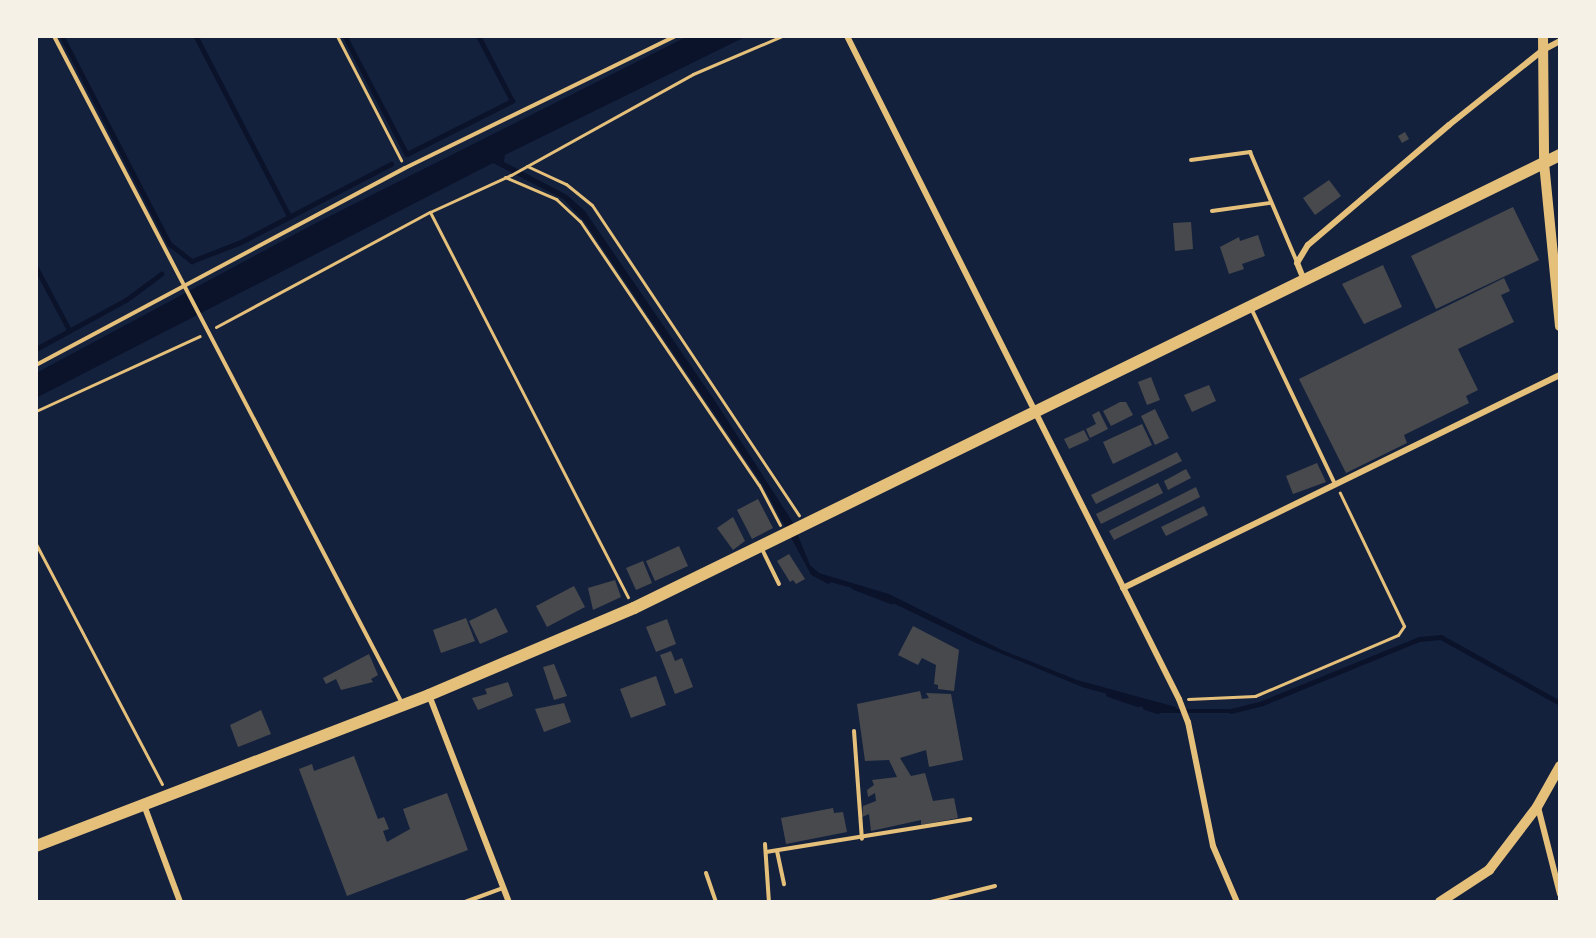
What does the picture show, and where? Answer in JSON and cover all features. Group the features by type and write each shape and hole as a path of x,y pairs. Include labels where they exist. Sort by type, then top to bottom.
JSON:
{"highway":[{"path":"36,846 429,695 634,608 1560,155"}],"main road":[{"path":"1543,36 1544,163 1555,233 1560,326"},
{"path":"1440,902 1489,870 1538,807 1560,766"}],"street":[{"path":"847,36 1179,699 1188,722 1213,846 1237,902"},
{"path":"1304,281 1297,263 1308,245 1543,50 1560,41"},
{"path":"1123,588 1560,375"},
{"path":"429,695 509,902"},
{"path":"144,805 180,902"},
{"path":"1538,807 1556,856 1560,894"}],"lane":[{"path":"54,36 183,288 403,705"},
{"path":"36,365 405,168 676,36"},
{"path":"1191,160 1250,152 1297,263"},
{"path":"1212,212 1270,203"},
{"path":"1251,307 1335,484"},
{"path":"761,546 779,584"},
{"path":"854,731 862,839"},
{"path":"766,852 862,839 970,819"},
{"path":"765,844 769,902"},
{"path":"777,851 784,884"},
{"path":"706,873 716,902"},
{"path":"931,902 995,886"},
{"path":"465,902 503,888"}],"path":[{"path":"337,36 405,168"},
{"path":"36,411 207,332 430,212 523,169 693,74 782,36"},
{"path":"527,166 566,184 592,205 804,525"},
{"path":"505,178 556,199 580,221 759,485 786,534"},
{"path":"430,212 634,608"},
{"path":"1179,699 1255,696 1398,635 1404,626 1335,484"},
{"path":"36,544 168,796"}],"water":[{"path":"688,36 747,36 505,155 504,162 567,195 585,211 717,404 792,521 810,565 819,573 889,594 1002,650 1077,680 1176,707 1178,713 1132,705 1133,701 1082,687 976,643 874,594 826,581 809,571 762,484 584,221 563,199 493,163 36,398 36,373 312,225"}],"building":[{"path":"1405,132 1409,139 1402,143 1398,136"},
{"path":"1329,180 1341,196 1315,215 1303,198"},
{"path":"1513,207 1539,260 1436,309 1411,256"},
{"path":"1191,222 1193,249 1175,251 1173,223"},
{"path":"1258,235 1265,256 1242,264 1244,269 1229,274 1220,247 1239,237 1240,241"},
{"path":"1383,265 1402,307 1364,324 1342,284"},
{"path":"1504,278 1510,291 1501,295 1514,322 1458,349 1478,390 1466,396 1469,403 1404,435 1407,443 1346,473 1299,379"},
{"path":"1151,377 1160,400 1147,405 1138,382"},
{"path":"1209,385 1216,401 1192,412 1184,395"},
{"path":"1120,402 1126,402 1133,415 1111,426 1103,411"},
{"path":"1155,409 1169,438 1155,445 1141,416"},
{"path":"1099,411 1108,429 1090,438 1086,429 1096,424 1092,415"},
{"path":"1142,424 1152,445 1113,464 1103,442"},
{"path":"1084,430 1089,440 1069,449 1064,439"},
{"path":"1177,452 1182,461 1096,504 1091,495"},
{"path":"1317,463 1326,482 1293,494 1286,476"},
{"path":"1186,469 1191,478 1168,490 1164,481"},
{"path":"1158,483 1163,493 1101,524 1096,514"},
{"path":"1196,487 1200,497 1114,540 1109,531"},
{"path":"758,499 773,528 752,539 737,510"},
{"path":"1204,506 1208,515 1166,536 1161,527"},
{"path":"733,517 745,541 733,550 717,528"},
{"path":"679,546 688,566 655,581 646,561"},
{"path":"789,554 805,579 796,584 793,580 790,582 777,561"},
{"path":"643,561 652,583 636,590 626,568"},
{"path":"615,580 621,597 593,610 588,588"},
{"path":"574,586 585,607 547,627 536,606"},
{"path":"496,608 508,632 480,644 469,621"},
{"path":"466,618 475,641 441,653 433,630"},
{"path":"667,619 676,644 656,652 646,627"},
{"path":"913,626 959,650 954,691 938,689 938,685 934,684 936,665 922,658 918,665 898,655"},
{"path":"671,651 675,661 682,658 693,687 675,694 660,655"},
{"path":"369,654 378,675 371,679 373,682 341,690 336,679 326,684 323,678"},
{"path":"554,664 567,696 554,700 543,667"},
{"path":"656,676 666,705 631,718 620,689"},
{"path":"508,682 513,696 478,710 472,698 487,694 485,689"},
{"path":"920,691 922,699 929,698 926,693 951,694 963,760 929,767 926,750 900,758 911,776 925,773 933,801 954,798 958,818 921,825 921,820 871,831 869,814 862,817 863,806 876,801 875,793 868,797 867,790 874,785 872,780 897,777 889,760 865,761 857,704"},
{"path":"564,703 571,722 544,732 535,709"},
{"path":"261,710 271,734 238,747 230,725"},
{"path":"354,756 378,819 384,817 389,829 383,831 387,842 410,829 403,809 447,793 468,850 347,896 299,769 312,764 314,771"},
{"path":"833,808 834,813 843,812 847,832 786,844 781,818"}],"waterway":[{"path":"62,36 170,244 192,261 241,242 391,164"},
{"path":"196,36 290,217"},
{"path":"345,36 407,154 512,101 478,36"},
{"path":"36,267 70,331"},
{"path":"36,349 126,300 161,274"},
{"path":"812,572 828,581"},
{"path":"854,587 891,601"},
{"path":"1145,707 1157,711 1231,711 1260,704 1419,639 1441,637 1560,703"},
{"path":"1108,694 1137,704"}]}
